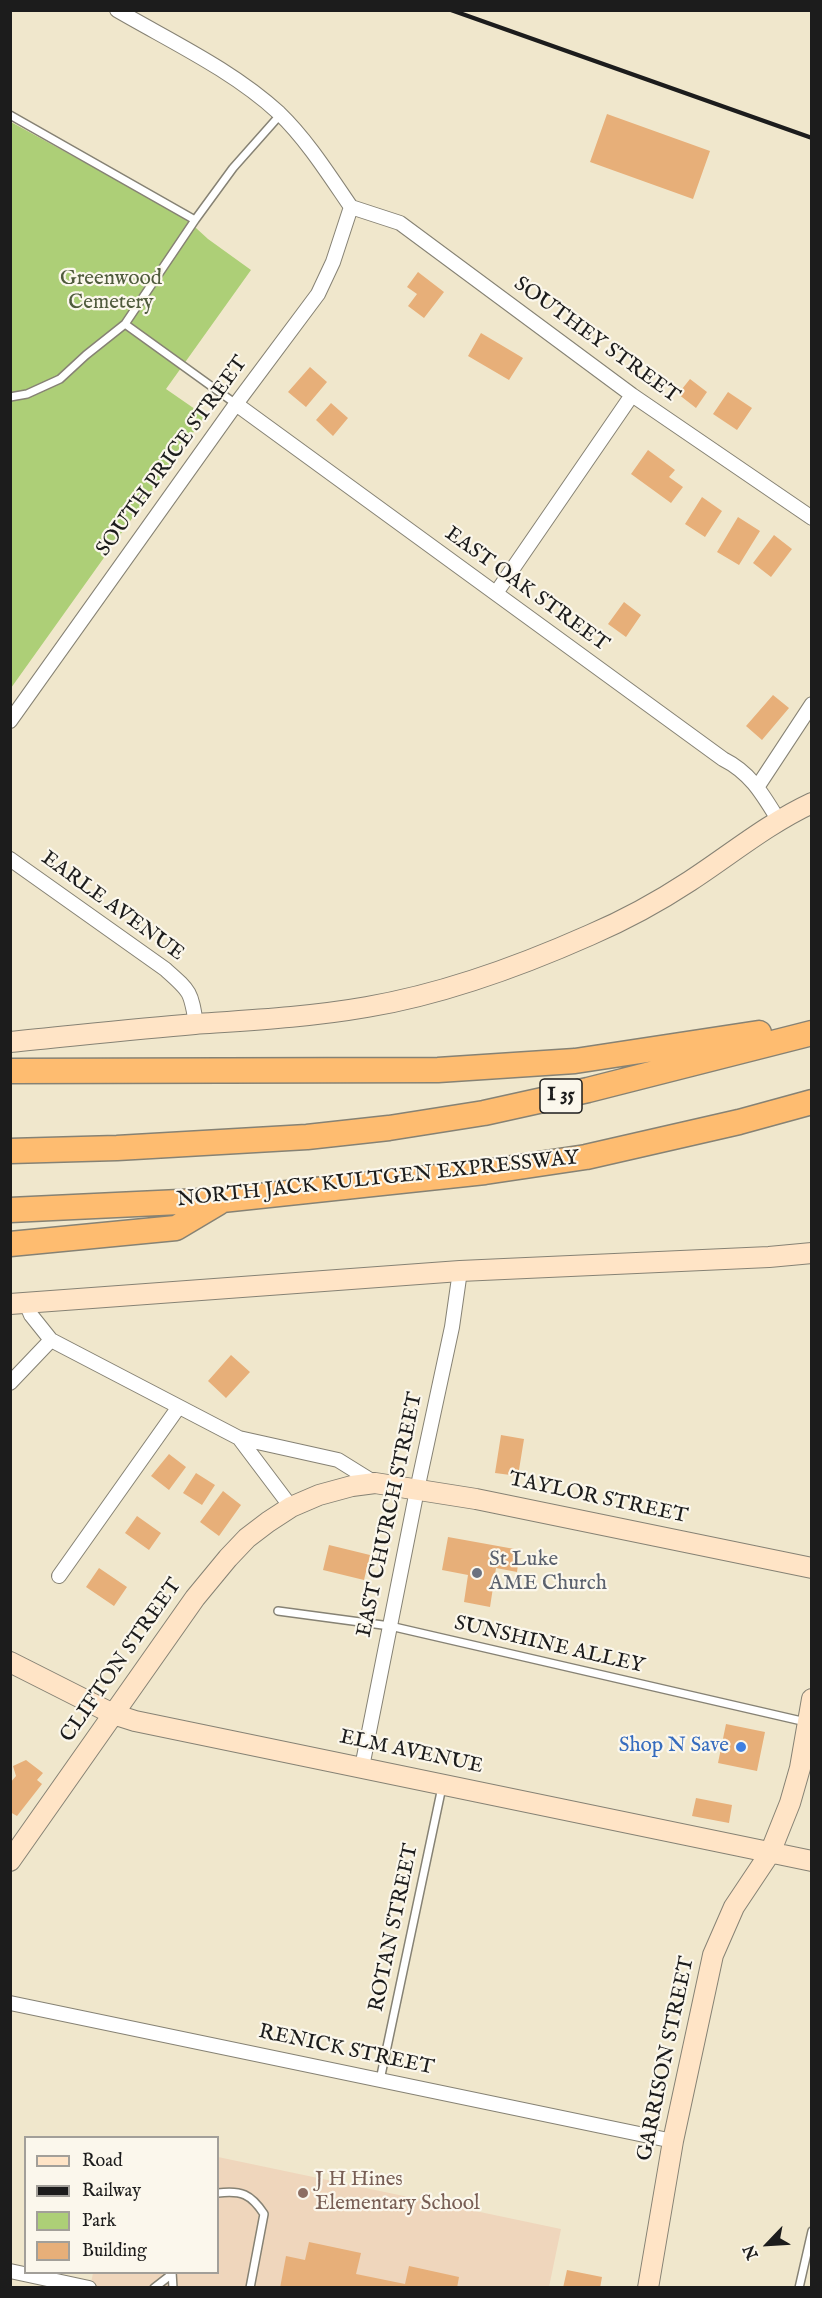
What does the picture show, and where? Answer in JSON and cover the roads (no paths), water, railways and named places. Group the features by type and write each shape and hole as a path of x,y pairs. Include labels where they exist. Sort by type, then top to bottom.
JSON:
{"highway":[{"path":"10,1071 438,1070 575,1060 695,1044 812,1024"},
{"name":"I 35","path":"10,1151 140,1147 307,1137 389,1128 484,1113 588,1090 812,1033"},
{"name":"NORTH JACK KULTGEN EXPRESSWAY","path":"10,1210 222,1200 436,1178 585,1156 740,1122 812,1102"},
{"path":"10,1244 176,1228 222,1200"}],"main road":[{"path":"10,1042 196,1024 289,1018 368,1007 449,988 514,967 592,935 647,908 778,821 812,803"},
{"path":"18,1304 460,1271 812,1253"},
{"name":"TAYLOR STREET","path":"291,1508 319,1495 352,1486 375,1483 476,1499 812,1568"},
{"name":"CLIFTON STREET","path":"10,1861 195,1598 247,1538 291,1508"},
{"name":"ELM AVENUE","path":"10,1662 113,1714 135,1720 812,1861"},
{"name":"GARRISON STREET","path":"648,2288 673,2140 713,1955 734,1907 770,1853 795,1785 810,1723 812,1699"}],"street":[{"path":"117,10 243,83 280,115 318,160 351,207"},
{"name":"SOUTHEY STREET","path":"351,207 399,223 632,395 812,518"},
{"name":"SOUTH PRICE STREET","path":"10,721 236,404 318,294 333,262 351,207"},
{"path":"496,593 632,395"},
{"name":"EAST OAK STREET","path":"236,404 734,765 758,786 778,821"},
{"path":"758,786 812,704"},
{"name":"EARLE AVENUE","path":"10,860 165,969 184,986 192,998 196,1024"},
{"name":"EAST CHURCH STREET","path":"362,1767 452,1327 460,1271"},
{"name":"TAYLOR STREET","path":"18,1304 31,1315 51,1340 178,1408 240,1438 338,1460 375,1483"},
{"path":"10,1383 51,1340"},
{"path":"59,1575 178,1408"},
{"name":"TAYLOR STREET","path":"240,1438 291,1508"},
{"name":"RENICK STREET","path":"10,2003 673,2140"},
{"path":"10,2271 89,2288"}],"lane":[{"path":"10,115 195,220"},
{"path":"10,397 27,394 60,379 125,324 233,168 280,115"},
{"path":"125,324 236,404"},
{"name":"SUNSHINE ALLEY","path":"278,1611 390,1626 810,1723"},
{"name":"ROTAN STREET","path":"380,2080 443,1784"},
{"path":"219,2193 236,2191 255,2200 264,2214 250,2288"},
{"path":"800,2288 812,2232"},
{"path":"154,2288 171,2274"}],"railway":[{"path":"451,10 812,138"}],"place":[{"name":"St Luke AME Church","path":"477,1573"},
{"name":"Shop N Save","path":"741,1747"},
{"name":"J H Hines Elementary School","path":"303,2193"}],"park label":[{"name":"Greenwood Cemetery","path":"111,292"}]}
